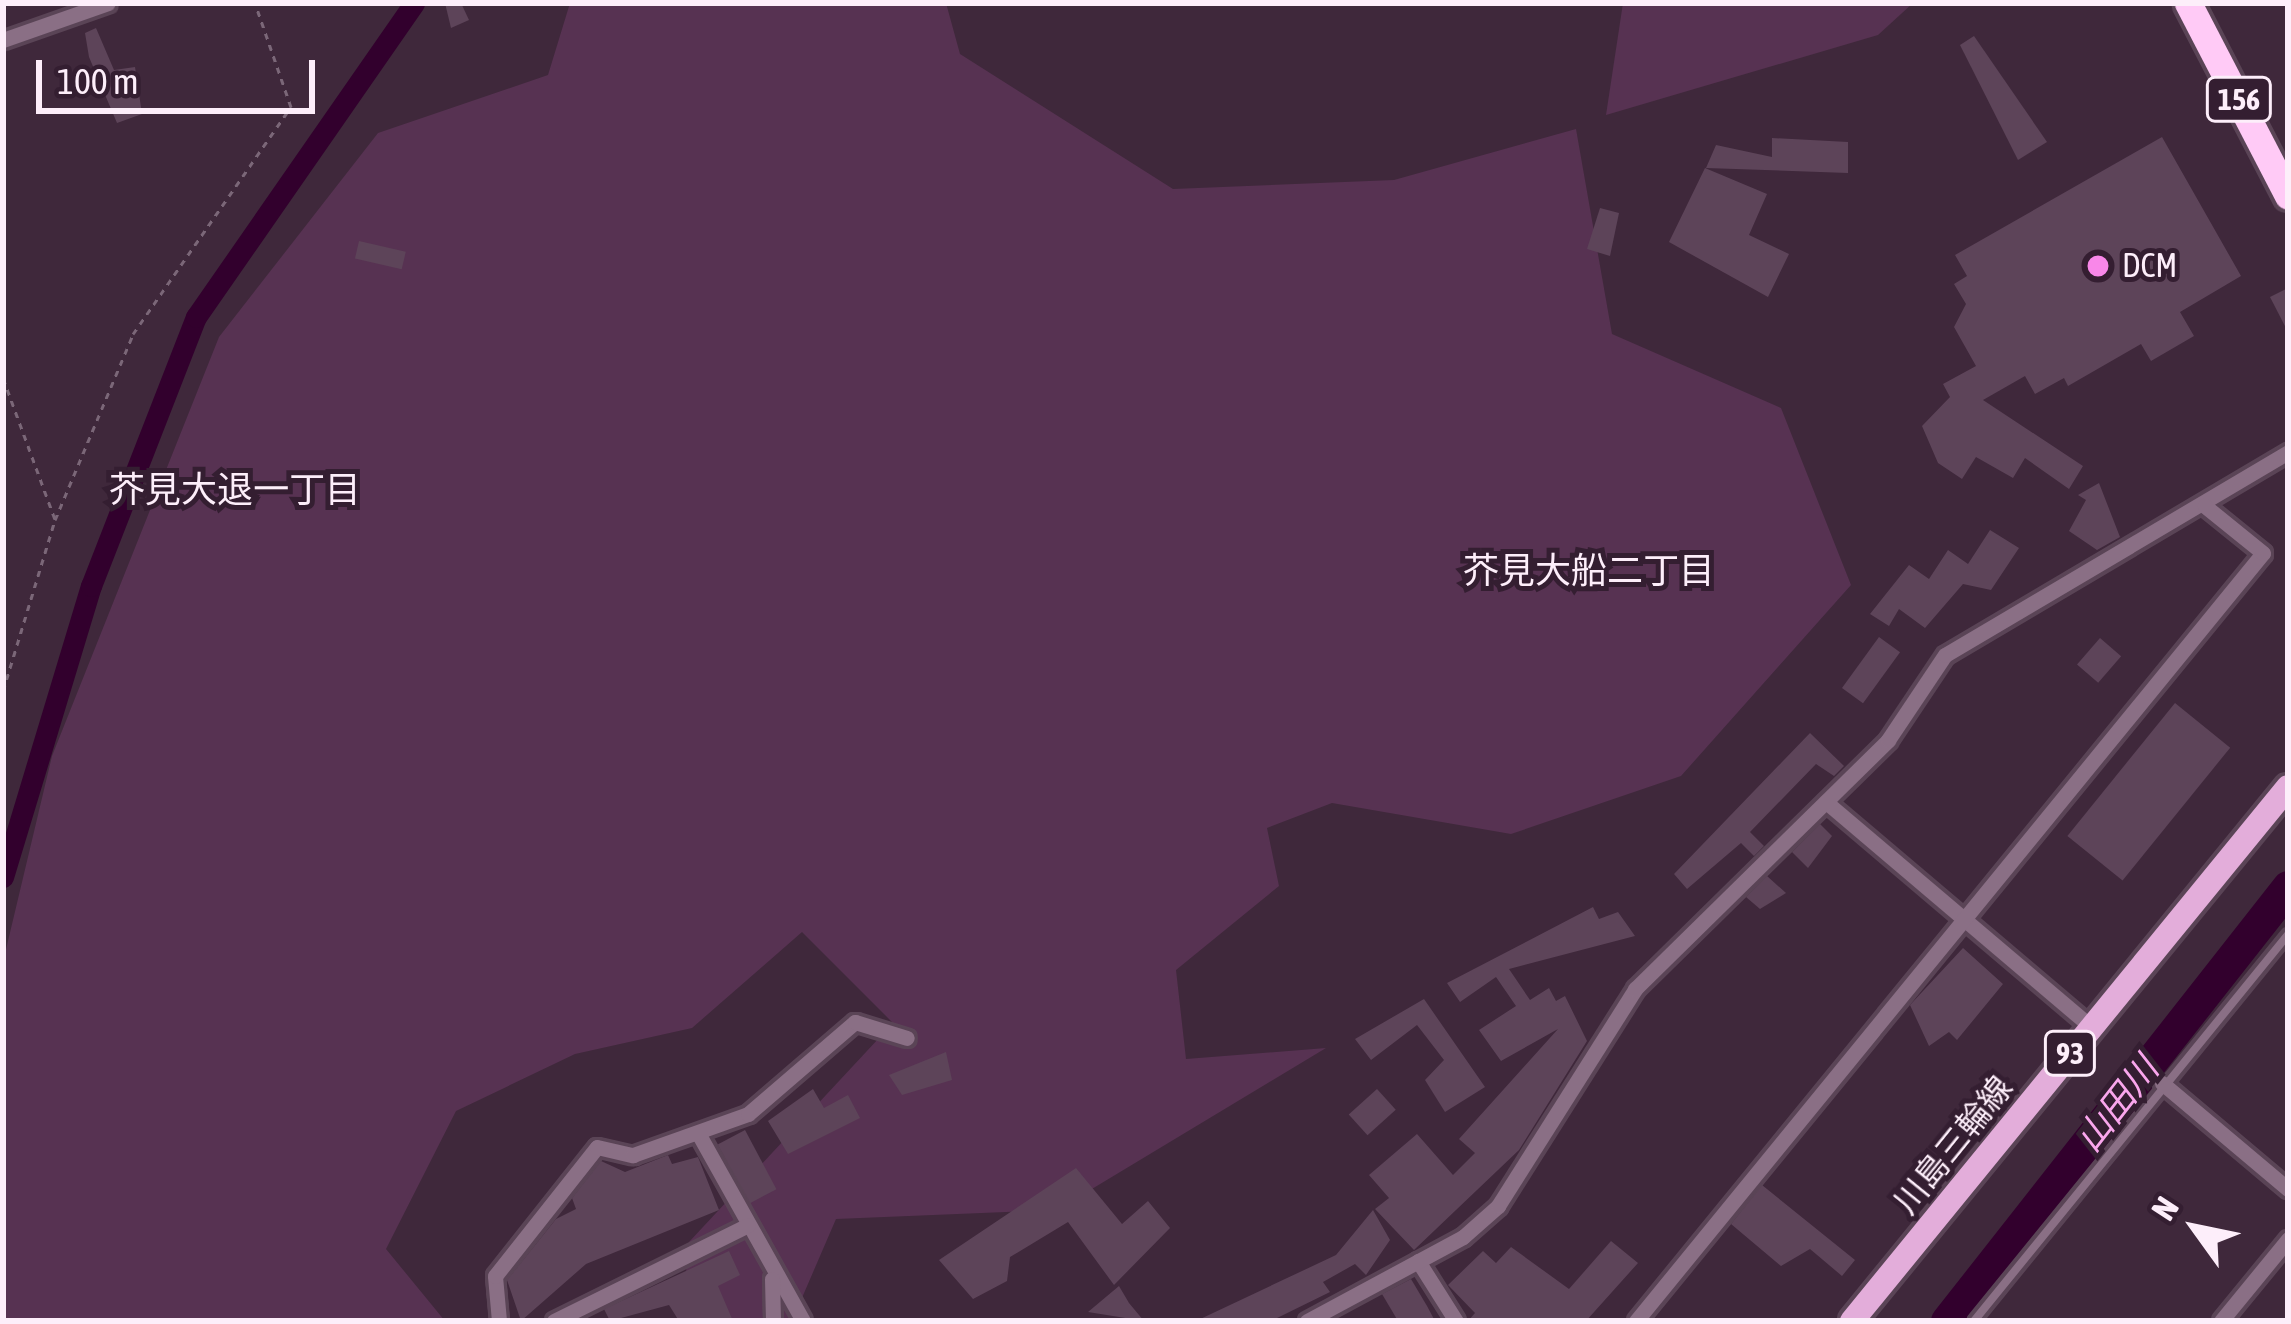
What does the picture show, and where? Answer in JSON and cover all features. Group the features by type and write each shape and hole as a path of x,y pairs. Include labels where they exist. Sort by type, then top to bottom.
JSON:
{"highway":[{"name":"156","path":"2188,3 2288,196"}],"main road":[{"name":"川島三輪線","path":"1852,1321 2288,787"}],"street":[{"path":"3,40 108,3"},
{"path":"1307,1321 1418,1261 1498,1206 1635,989 1888,740 1945,655 2205,506 2288,452"},
{"path":"1636,1321 2263,553 2205,506"},
{"path":"1826,802 2091,1027"},
{"path":"499,1321 495,1276 597,1147 633,1155 748,1114 855,1022 907,1038"},
{"path":"2162,1083 2288,1189"},
{"path":"698,1133 772,1276 803,1321"},
{"path":"554,1321 748,1225"},
{"path":"2221,1321 2288,1239"},
{"path":"1418,1261 1456,1321"},
{"path":"772,1276 773,1321"}],"lane":[{"path":"1974,1321 2162,1083 2288,935"}],"path":[{"path":"3,692 56,520 133,334 291,106 255,3"},
{"path":"3,378 56,520"}],"shaded area":[{"path":"570,3 946,3 960,54 1173,189 1394,180 1576,129 1612,334 1781,408 1851,585 1681,776 1511,834 1332,803 1267,828 1279,886 1176,970 1186,1059 1326,1048 1057,1210 836,1219 792,1321 681,1321 689,1242 893,1023 802,932 692,1028 575,1054 456,1111 386,1249 445,1321 3,1321 3,962 52,756 219,337 378,133 548,75"},
{"path":"1623,3 1913,3 1878,35 1606,115"}],"building":[{"path":"445,3 461,3 469,20 451,28"},
{"path":"96,28 114,70 135,67 142,114 117,123 89,57 85,33"},
{"path":"1974,36 2047,142 2018,160 1960,45"},
{"name":"DCM","path":"2162,137 2241,276 2180,312 2194,336 2151,361 2141,344 2068,386 2064,378 2035,394 2025,376 1983,400 2083,466 2069,489 2025,458 2013,478 1976,457 1962,479 1938,463 1922,426 1950,397 1943,384 1976,366 1954,327 1966,304 1954,284 1967,276 1955,255"},
{"path":"1772,138 1848,142 1848,173 1706,168 1716,145 1772,157"},
{"path":"1705,168 1767,194 1749,235 1789,254 1768,297 1669,242"},
{"path":"1600,208 1619,213 1610,256 1587,249"},
{"path":"359,241 406,252 402,269 355,259"},
{"path":"2288,288 2288,332 2270,297"},
{"path":"2099,483 2120,537 2097,550 2069,531 2086,500 2078,495"},
{"path":"1990,530 2019,548 1991,590 1963,584 1925,628 1899,609 1889,626 1870,614 1909,565 1929,579 1948,550 1968,564"},
{"path":"1879,637 1900,652 1863,703 1842,688"},
{"path":"2100,638 2121,656 2098,683 2077,664"},
{"path":"2175,703 2230,748 2123,881 2067,836"},
{"path":"1810,733 1844,766 1834,776 1816,764 1750,832 1764,846 1754,856 1741,843 1687,889 1674,874"},
{"path":"1820,824 1832,836 1808,868 1792,852"},
{"path":"1767,876 1786,893 1760,909 1746,897"},
{"path":"1593,907 1599,919 1618,912 1635,936 1509,969 1530,1000 1549,988 1556,1001 1565,996 1587,1041 1519,1150 1414,1250 1375,1209 1389,1198 1369,1175 1417,1134 1453,1175 1475,1153 1459,1139 1558,1029 1501,1061 1479,1030 1516,1006 1496,977 1460,1002 1447,983"},
{"path":"1963,948 2003,984 1957,1040 1949,1032 1929,1046 1910,1005"},
{"path":"1424,999 1485,1087 1445,1112 1425,1080 1444,1060 1417,1025 1371,1060 1355,1039"},
{"path":"946,1052 952,1080 902,1095 889,1075"},
{"path":"813,1089 824,1108 848,1095 860,1118 788,1154 768,1121"},
{"path":"1377,1089 1396,1110 1367,1135 1349,1114"},
{"path":"745,1130 776,1189 749,1204 718,1145"},
{"path":"668,1155 672,1164 698,1157 719,1210 586,1264 521,1321 507,1280 556,1219 576,1209 572,1198 601,1161 625,1172"},
{"path":"1076,1168 1122,1224 1148,1201 1170,1228 1114,1285 1068,1222 1010,1257 1007,1281 973,1299 939,1260"},
{"path":"1762,1185 1855,1260 1842,1276 1810,1249 1781,1266 1731,1224"},
{"path":"1373,1210 1390,1240 1366,1275 1355,1264 1323,1282 1330,1292 1271,1321 1196,1321 1336,1255"},
{"path":"1611,1241 1638,1263 1586,1321 1468,1321 1475,1313 1448,1285 1483,1251 1496,1263 1511,1247 1569,1289"},
{"path":"729,1251 740,1275 718,1286 733,1321 679,1321 669,1305 610,1321 604,1309"},
{"path":"1411,1279 1435,1321 1398,1321 1382,1294"},
{"path":"1119,1286 1129,1303 1144,1321 1088,1312"}],"waterway":[{"path":"3,877 91,586 196,317 414,3"},
{"name":"山田川","path":"1947,1321 2288,887"}],"place":[{"name":"DCM","path":"2098,266"}],"district":[{"name":"芥見大退一丁目","path":"235,490"},
{"name":"芥見大船二丁目","path":"1589,571"}]}
